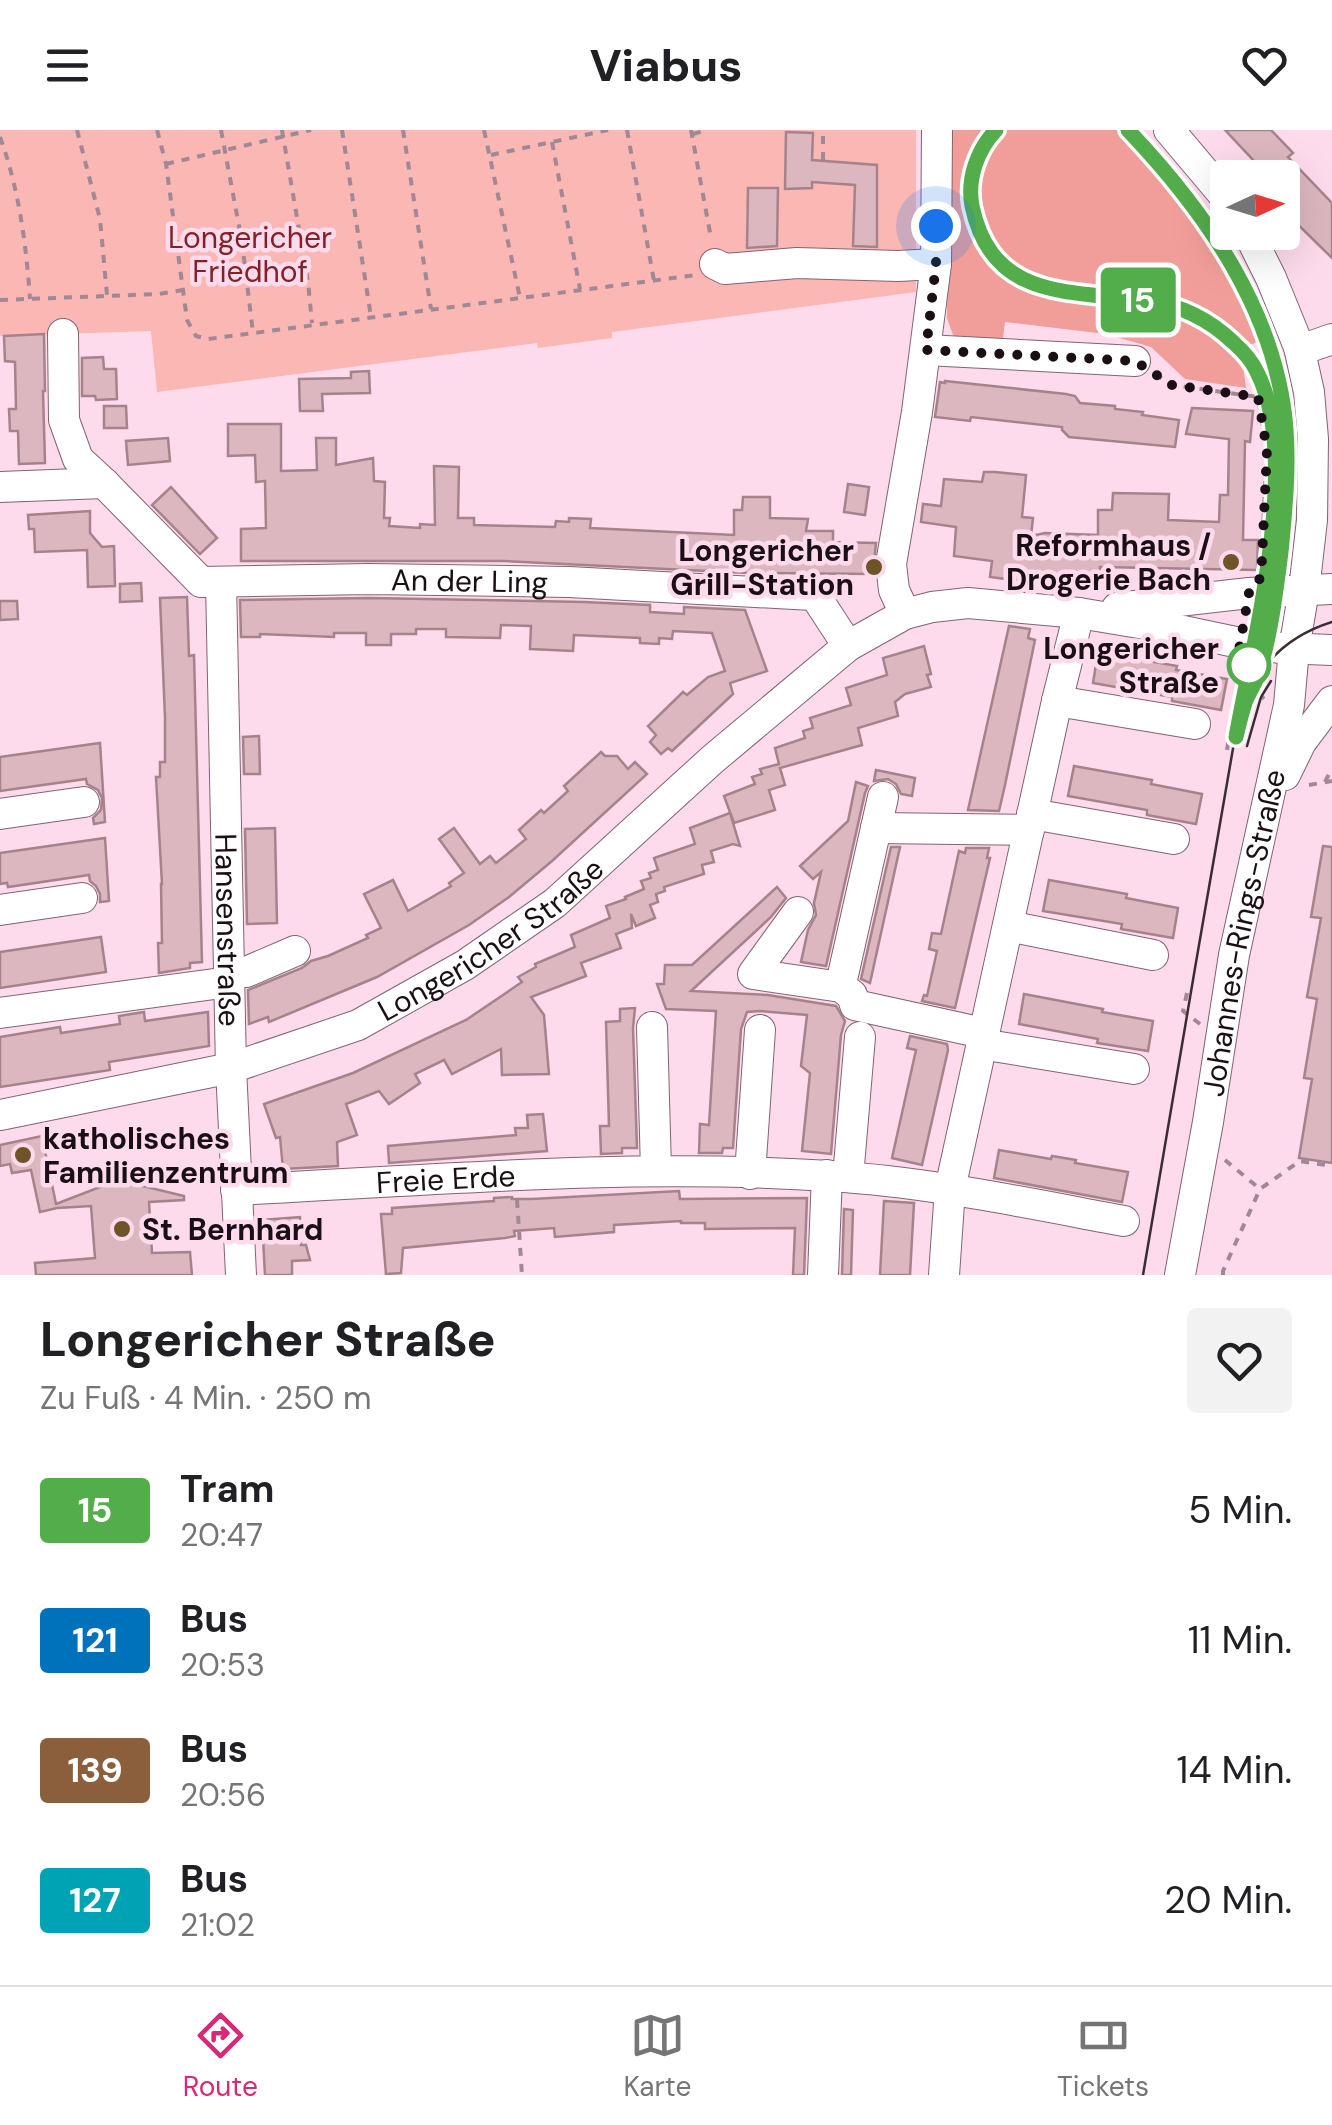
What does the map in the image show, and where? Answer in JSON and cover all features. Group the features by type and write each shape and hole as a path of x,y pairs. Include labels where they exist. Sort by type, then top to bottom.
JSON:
{"street":[{"path":"905,614 894,590 891,564 936,264 937,130"},
{"path":"1169,130 1210,179"},
{"name":"Johannes-Rings-Straße","path":"1180,1275 1234,954 1289,705 1294,649 1318,590 1321,556 1314,488 1323,435 1299,348 1257,250"},
{"path":"716,264 725,269 797,263 936,264"},
{"name":"An der Ling","path":"64,334 64,420 78,460 201,582 369,579 570,582 812,595 848,646"},
{"path":"1299,348 1332,339"},
{"path":"926,350 1135,361"},
{"path":"0,487 104,483"},
{"name":"Hansenstraße","path":"221,582 229,977 241,1275"},
{"name":"Longericher Straße","path":"0,1115 232,1068 358,1025 465,964 555,903 714,759 848,646 905,614 968,603 1079,612 1249,593 1318,590"},
{"path":"944,1275 950,1189 1079,612"},
{"name":"Longericher Straße","path":"1079,612 1240,658 1294,649 1332,650"},
{"path":"1265,819 1301,742 1332,701"},
{"path":"1057,702 1195,724"},
{"path":"843,974 883,797"},
{"path":"0,814 84,802"},
{"path":"876,828 1031,822 1174,839"},
{"path":"0,910 82,898"},
{"path":"798,912 753,974 841,987 852,995 855,1005 982,1038 1134,1069"},
{"path":"1008,926 1153,954"},
{"path":"0,1013 229,977 296,951"},
{"path":"652,1027 656,1170"},
{"path":"750,1174 760,1030"},
{"path":"822,1275 860,1037"},
{"name":"Freie Erde","path":"236,1190 656,1170 838,1176 950,1189 1124,1221"}],"path":[{"path":"77,130 100,218 107,295"},
{"path":"157,130 166,164 187,320 196,336 208,339 707,274 716,264 692,132 708,130"},
{"path":"221,130 242,242 252,333"},
{"path":"166,164 282,133 310,130"},
{"path":"342,130 372,317"},
{"path":"403,130 431,310"},
{"path":"484,130 520,298"},
{"path":"490,156 608,130"},
{"path":"626,130 654,280"},
{"path":"823,130 823,160"},
{"path":"282,133 312,325"},
{"path":"0,137 18,200 30,299"},
{"path":"552,142 580,290"},
{"path":"0,300 183,290"},
{"path":"1135,361 1172,385 1258,397 1267,450 1262,560 1259,582 1249,593"},
{"path":"1240,658 1266,701 1289,705"},
{"path":"1227,750 1240,658"},
{"path":"1324,782 1332,768"},
{"path":"1295,787 1332,781"},
{"path":"1187,993 1183,1011 1203,1026"},
{"path":"1222,1159 1260,1189"},
{"path":"1223,1275 1260,1189 1300,1161 1332,1166"},
{"path":"515,1176 522,1275"}],"green space":[{"name":"Longericher Friedhof","path":"0,130 916,130 916,292 612,332 612,338 538,348 537,343 157,392 151,331 0,336"}],"shaded area":[{"path":"948,130 1128,130 1207,227 1210,250 1224,253 1266,337 1241,350 1246,388 1185,379 1151,347 1106,334 1005,322 1002,346 968,343 953,335 947,318"}],"building":[{"path":"1225,130 1271,130 1293,153 1288,157 1291,160 1253,160"},
{"path":"786,132 813,133 812,160 877,165 877,247 853,246 855,185 812,182 812,188 785,189"},
{"path":"1300,170 1332,203 1332,258 1300,227"},
{"path":"748,188 778,188 777,246 747,248"},
{"path":"44,334 45,463 19,464 18,431 10,431 9,409 16,409 15,362 5,361 4,336"},
{"path":"103,357 104,369 116,369 117,399 82,396 82,358"},
{"path":"369,371 370,393 322,394 323,411 300,411 299,379 351,378 351,372"},
{"path":"940,382 1066,394 1075,396 1080,403 1179,420 1175,447 1069,437 1062,427 935,417"},
{"path":"104,406 126,406 127,428 104,428"},
{"path":"1192,408 1253,411 1250,442 1245,441 1243,540 1258,540 1257,570 1100,567 1100,586 990,577 992,561 954,556 956,527 921,522 923,504 941,506 944,479 982,482 984,472 995,472 1026,475 1022,517 1033,518 1031,536 1098,535 1098,510 1112,510 1113,493 1169,494 1168,520 1219,522 1220,495 1228,495 1229,439 1186,434"},
{"path":"228,424 281,424 281,471 317,470 316,438 336,438 336,465 373,458 374,481 385,482 384,518 390,518 389,526 435,525 434,466 459,467 458,518 474,518 474,525 555,527 556,521 569,522 569,518 591,519 590,528 734,535 734,510 742,510 743,497 770,497 770,518 808,519 806,531 833,531 833,542 876,543 873,574 748,573 504,561 241,561 241,529 266,528 265,481 256,482 255,455 228,456"},
{"path":"168,438 170,461 128,465 126,441"},
{"path":"848,484 869,487 865,515 844,512"},
{"path":"171,487 217,538 200,554 152,505"},
{"path":"90,511 90,533 102,547 114,546 115,586 88,587 87,550 35,552 34,529 29,529 28,515"},
{"path":"141,583 142,601 120,602 120,584"},
{"path":"187,597 189,656 194,655 202,962 159,973 162,884 156,777 160,777 160,762 165,762 160,598"},
{"path":"369,598 650,605 650,612 684,614 684,607 745,610 767,671 730,683 733,694 672,751 668,748 661,754 650,742 656,735 648,726 683,692 687,695 708,677 725,671 712,633 673,631 672,639 659,638 659,644 640,643 640,638 574,635 573,651 530,649 531,626 501,625 500,638 446,637 446,629 416,629 416,634 391,634 391,645 366,645 366,633 241,637 240,600"},
{"path":"0,601 17,601 18,619 0,620"},
{"path":"1009,626 1030,629 1028,638 1035,640 1005,785 999,811 968,810"},
{"path":"924,646 931,687 905,694 895,702 898,716 858,728 862,745 780,768 785,785 769,790 775,810 734,823 724,796 755,784 752,777 762,774 760,769 779,764 775,748 805,738 803,731 813,728 810,718 851,705 846,688 887,675 883,658"},
{"path":"1098,652 1227,679 1221,710 1093,683"},
{"path":"259,736 260,774 244,774 243,737"},
{"path":"100,743 105,822 94,824 102,798 86,779 0,791 0,757"},
{"path":"601,752 617,756 628,769 635,762 647,774 509,897 469,925 377,977 269,1022 268,1017 249,1024 248,990 368,938 366,935 381,928 364,894 393,880 408,911 451,886 449,883 464,873 439,839 454,828 480,864 490,856 496,863 526,839 519,830 568,791 564,786"},
{"path":"1074,766 1202,794 1196,824 1147,815 1147,810 1068,796"},
{"path":"876,770 915,778 912,796 901,794 888,779 874,781"},
{"path":"856,782 868,786 826,966 801,962 808,930 816,915 814,903 821,872 813,879 800,866 848,821"},
{"path":"730,813 740,846 733,844 711,851 714,862 702,865 704,874 664,887 665,891 656,894 658,902 650,905 655,918 636,926 631,914 632,928 616,934 621,948 581,963 586,976 531,997 544,1015 549,1074 502,1075 501,1049 452,1074 444,1060 415,1074 420,1083 389,1104 379,1091 346,1104 357,1135 337,1142 338,1166 283,1169 280,1137 276,1138 264,1104 353,1073 466,1020 522,982 518,977 535,964 575,947 571,935 610,918 606,906 644,889 641,881 658,870 654,858 695,844 690,828"},
{"path":"275,828 277,923 247,924 245,829"},
{"path":"105,838 109,901 100,902 100,894 89,875 8,887 7,883 0,884 0,853"},
{"path":"1323,846 1332,847 1332,1163 1299,1158 1312,1079 1304,1078 1317,999 1307,997 1321,918 1311,917"},
{"path":"891,847 900,847 870,983 861,979"},
{"path":"966,848 989,848 990,858 955,1008 922,1001 927,996 937,951 929,949 932,933 941,934 959,851 965,853"},
{"path":"1049,880 1178,908 1173,938 1121,929 1122,924 1043,911"},
{"path":"777,887 786,898 771,917 691,991 768,995 836,1006 845,1021 831,1154 802,1151 810,1073 801,1066 807,1015 760,1011 747,1012 741,1029 733,1148 723,1148 722,1153 699,1153 700,1124 709,1125 716,1011 666,1009 657,984 664,984 665,965 692,965"},
{"path":"101,937 106,972 0,988 0,952"},
{"path":"1024,994 1153,1021 1148,1051 1019,1024"},
{"path":"635,1008 637,1148 601,1154 600,1126 609,1126 606,1022 620,1021 620,1009"},
{"path":"144,1012 145,1021 208,1012 209,1046 109,1062 110,1070 0,1087 0,1037 60,1027 61,1033 120,1024 119,1016"},
{"path":"910,1036 947,1044 948,1050 922,1165 892,1158 916,1050 907,1048"},
{"path":"543,1114 547,1151 389,1163 388,1146 516,1135 515,1128 528,1128 527,1115"},
{"name":"St. Bernhard","path":"42,1136 56,1204 118,1180 184,1196 184,1200 149,1202 152,1253 190,1252 192,1275 36,1275 35,1263 95,1258 91,1206 40,1212 31,1170 12,1173 10,1164 0,1166 0,1145"},
{"path":"999,1150 1076,1160 1075,1163 1128,1172 1122,1202 994,1178"},
{"path":"679,1191 680,1199 807,1198 804,1275 793,1275 795,1228 705,1229 705,1223 681,1221 614,1225 614,1232 555,1237 554,1228 514,1231 515,1236 505,1238 403,1248 401,1273 386,1274 381,1214 392,1214 392,1208 494,1198"},
{"path":"884,1201 914,1203 910,1275 880,1275"},
{"path":"844,1209 853,1210 851,1275 842,1275"},
{"path":"300,1217 301,1245 306,1245 310,1260 292,1261 292,1275 265,1275 262,1220"}],"tram line":[{"path":"996,130 983,149 972,192 980,235 992,255 1008,270 1038,286 1158,304 1215,328 1234,343 1257,372 1273,420 1275,469 1266,564 1143,1275"},
{"name":"15","path":"996,130 986,141 973,169 970,196 986,246 1003,268 1028,283 1150,301 1214,324 1256,368 1266,392 1276,456 1271,538 1236,737 1244,705 1258,675 1276,592 1287,489 1283,405 1266,337 1234,269 1159,162 1128,130"},
{"path":"1128,130 1209,226 1242,281 1269,346 1283,406"},
{"path":"1249,694 1263,669 1282,649 1305,633 1332,622"},
{"path":"1247,746 1261,697 1271,681"}],"place":[{"name":"Reformhaus / Drogerie Bach","path":"1231,562"},
{"name":"Longericher Grill-Station","path":"874,567"},
{"name":"Longericher Straße","path":"1249,665"},
{"name":"katholisches Familienzentrum","path":"23,1155"},
{"name":"St. Bernhard","path":"122,1229"}],"route":[{"path":"936,226 936,264 926,350 1135,361 1172,385 1258,397 1267,450 1262,560 1259,582 1249,593 1237,661 1249,665"}]}
